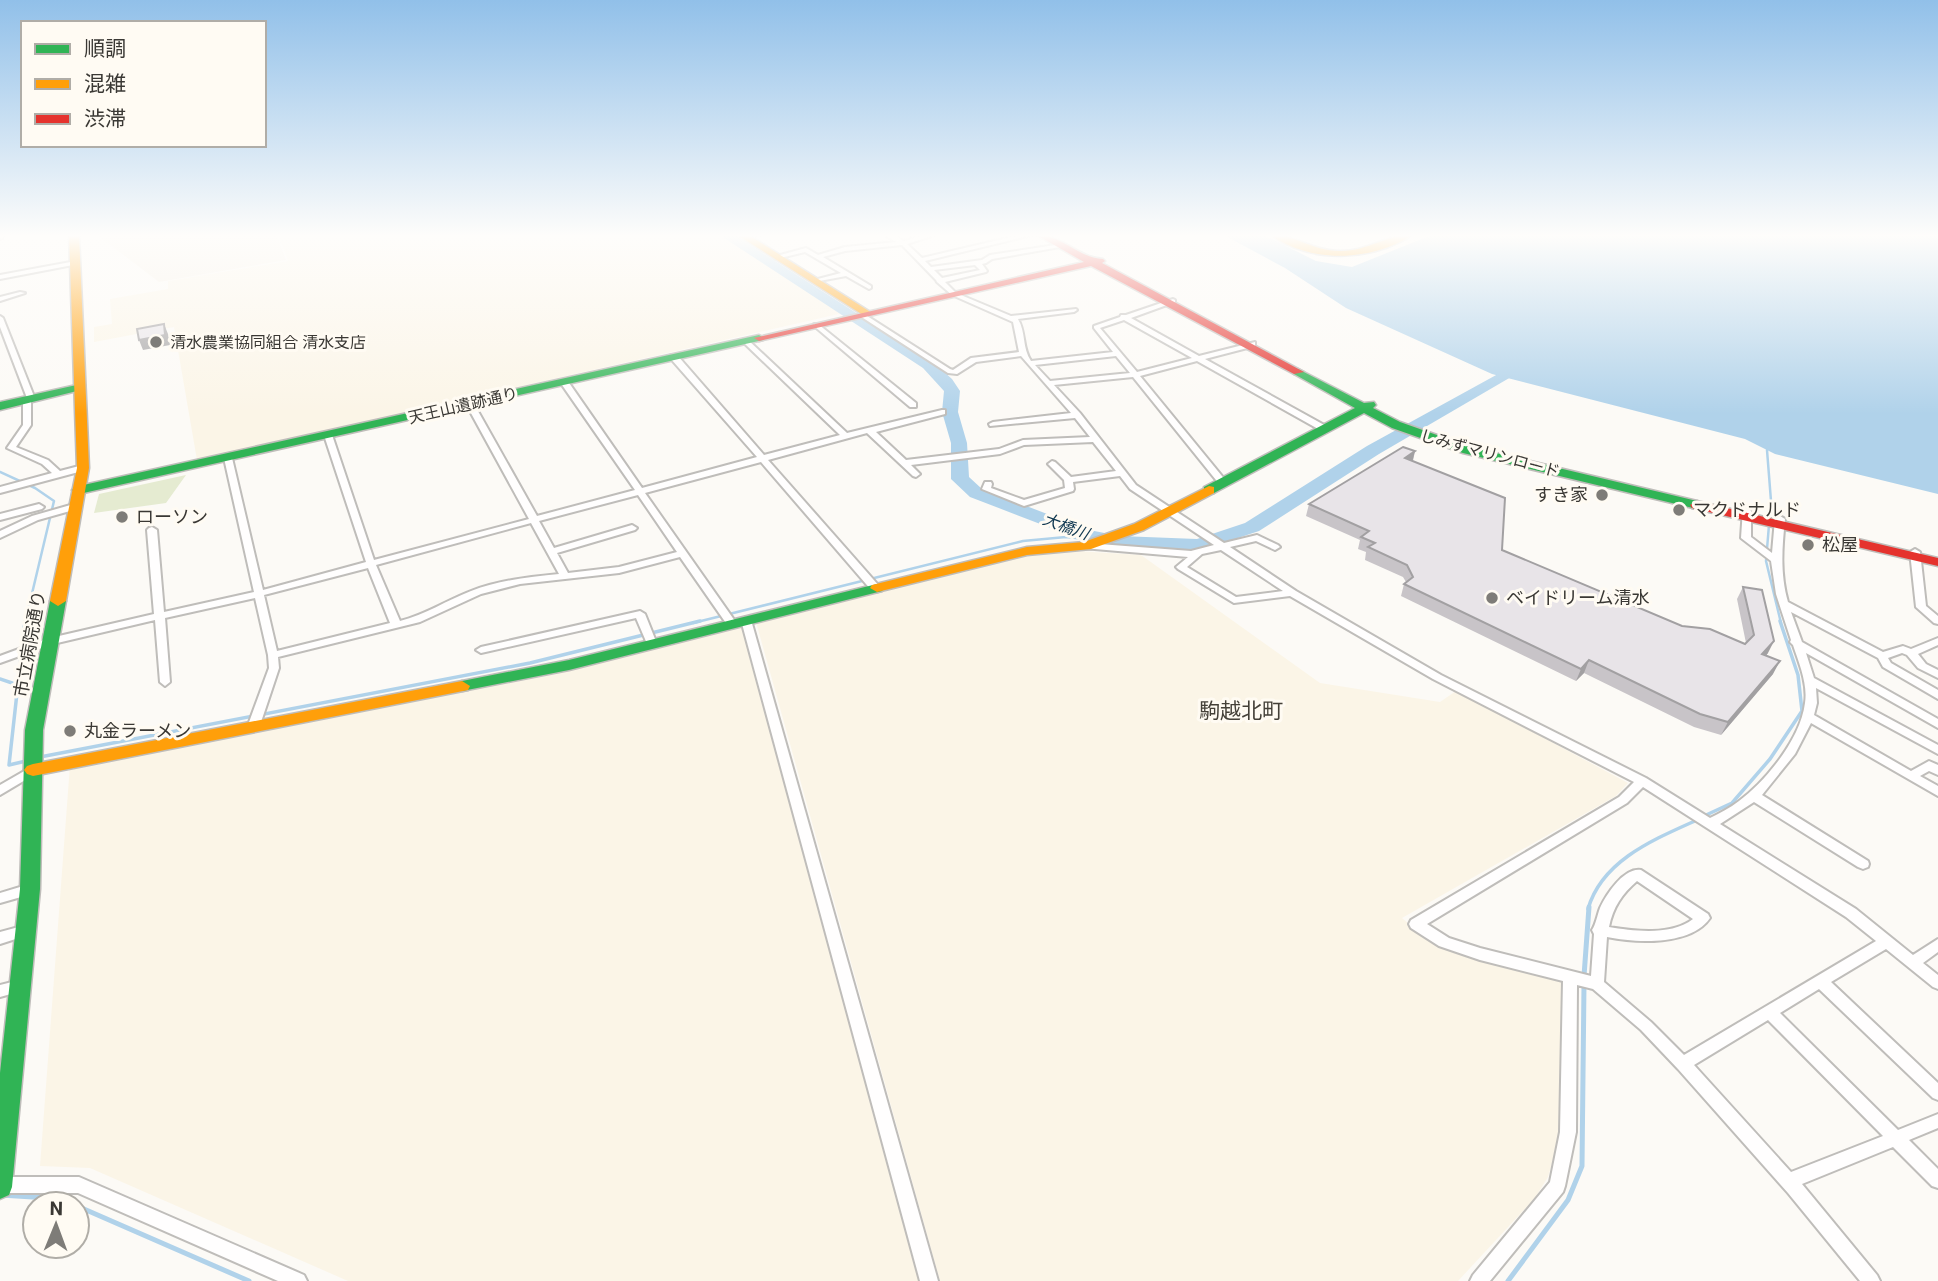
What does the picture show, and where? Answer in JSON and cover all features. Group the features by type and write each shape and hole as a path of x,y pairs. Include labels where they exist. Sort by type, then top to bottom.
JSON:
{"main road":[{"name":"市立病院通り","path":"0,1186 5,1084 20,986 30,888 34,730 83,468 76,294"},
{"path":"832,294 859,315"},
{"name":"天王山遺跡通り","path":"79,490 954,294"},
{"name":"しみずマリンロード","path":"1155,294 1400,424 1427,434 1471,447 1916,554 1938,562"},
{"path":"0,406 81,387"},
{"path":"33,770 531,673 1027,551 1091,545 1172,511 1367,406"},
{"name":"しみずマリンロード","path":"1916,554 1938,556"}],"street":[{"path":"0,299 19,294"},
{"path":"954,294 1012,318 1020,328 1023,354 1029,363 1050,383 1133,486 1292,593 1437,677 1642,781 1693,812 1851,914 1938,983"},
{"path":"1170,302 1096,327 1223,483"},
{"path":"1012,318 1074,310"},
{"path":"859,315 948,371 954,372 974,360 1023,354"},
{"path":"1123,316 1323,429"},
{"path":"0,318 29,400 27,425 11,448 0,452"},
{"path":"816,326 913,405"},
{"path":"747,341 845,436"},
{"path":"1050,383 1135,375 1249,344"},
{"path":"1029,363 1117,354"},
{"path":"674,357 876,589"},
{"path":"564,382 683,553 739,622 929,1281"},
{"path":"470,404 565,576"},
{"path":"0,660 50,640 258,594 942,412"},
{"path":"993,424 1077,415"},
{"path":"871,431 916,474"},
{"path":"328,435 371,564 396,625"},
{"path":"905,463 968,456 1023,443 1095,439"},
{"path":"11,448 44,462 58,474"},
{"path":"228,458 273,655 274,668 254,725"},
{"path":"988,484 986,489 1024,503 1070,489 1068,480 1052,464"},
{"path":"0,490 83,468"},
{"path":"1068,480 1120,473"},
{"path":"38,506 0,519 4,533 35,518 74,507"},
{"path":"1765,518 1746,538 1775,559"},
{"path":"1708,823 1753,795 1784,760 1809,717 1812,701 1808,679 1784,604 1765,518"},
{"path":"552,552 632,528"},
{"path":"152,530 165,682"},
{"path":"1091,545 1198,553 1257,538 1275,547"},
{"path":"273,655 416,620 477,592 520,581 619,570 683,553"},
{"path":"1198,553 1181,567 1234,600 1292,593"},
{"path":"1916,554 1921,607 1938,621"},
{"path":"1784,604 1882,656 1887,665 1938,695"},
{"path":"481,650 640,614 652,644"},
{"path":"1911,653 1938,641"},
{"path":"1795,642 1938,724"},
{"path":"1882,656 1903,649 1911,653 1922,666 1938,675"},
{"path":"1808,679 1938,750"},
{"path":"1809,717 1938,792"},
{"path":"1911,776 1929,765 1938,771"},
{"path":"0,791 33,770"},
{"path":"1642,781 1623,800 1416,924 1444,942 1480,954 1597,984 1646,1026 1683,1064 1789,1181 1871,1281"},
{"path":"1753,795 1863,864"},
{"path":"1597,984 1599,930 1611,897 1636,874 1703,918 1688,929 1650,935 1623,936 1599,930"},
{"path":"0,898 30,888"},
{"path":"0,938 26,930"},
{"path":"1683,1064 1822,983 1887,941"},
{"path":"1913,962 1938,945"},
{"path":"1479,1281 1558,1186 1568,1132 1570,976"},
{"path":"1822,983 1938,1093"},
{"path":"0,991 20,986"},
{"path":"1770,1013 1938,1180"},
{"path":"1789,1181 1938,1121"},
{"path":"0,1186 79,1185 298,1281"}],"shaded area":[{"path":"140,294 814,294 843,313 197,460 174,327 94,342 94,327 112,324 110,299"},
{"path":"1060,550 1141,555 1320,683 1440,702 1456,691 1628,783 1616,796 1402,918 1425,937 1451,950 1483,961 1562,979 1559,1139 1548,1177 1535,1198 1458,1281 940,1281 756,622 1022,555"},
{"path":"742,626 922,1281 348,1281 90,1168 40,1166 70,765 557,674"}],"green space":[{"path":"186,475 166,503 94,513 99,494"}],"water":[{"path":"1324,294 1938,294 1938,494 1775,454 1745,439 1492,374 1346,308"}],"building":[{"path":"164,324 165,335 139,340 137,329"},
{"name":"ベイドリーム清水","path":"1403,447 1415,451 1405,458 1505,498 1502,550 1682,626 1710,629 1745,644 1754,635 1743,587 1762,590 1774,641 1762,654 1780,661 1728,722 1700,714 1589,660 1581,669 1404,584 1413,577 1407,565 1368,547 1375,543 1361,537 1369,531 1309,504"}],"waterway":[{"name":"大橋川","path":"817,294 928,365 947,382 952,391 950,412 959,443 960,479 976,493 1084,534 1120,542 1199,545 1252,527 1373,450 1503,377"},
{"path":"1767,450 1771,501 1766,561 1781,623"},
{"path":"0,472 35,488 54,501 25,623"},
{"path":"693,623 1023,541 1066,537 1096,540"},
{"name":"大橋川","path":"1107,541 1120,542"},
{"path":"18,685 25,621"},
{"path":"40,757 530,663 700,621"},
{"path":"1704,816 1732,803 1770,759 1802,711 1798,675 1780,621"},
{"path":"0,679 18,685"},
{"path":"18,685 9,765 26,761"},
{"path":"1588,909 1595,892 1618,864 1664,835 1697,820"},
{"path":"1584,976 1589,907"},
{"path":"1508,1281 1568,1200 1582,1166 1584,984"},
{"path":"0,1195 21,1196"},
{"path":"91,1212 249,1281"}],"traffic: fast":[{"path":"79,490 759,338"},
{"path":"1298,372 1396,425 1467,450 1697,505"},
{"path":"0,406 81,387"},
{"path":"1209,490 1370,405"},
{"path":"462,686 569,665 877,588"},
{"path":"0,1187 30,889 34,730 58,601"}],"traffic: slow":[{"path":"58,601 83,468 76,294"},
{"path":"836,294 867,313"},
{"path":"877,588 1027,551 1086,546 1139,527 1209,490"},
{"path":"33,770 462,686"}],"traffic: jam":[{"path":"759,338 955,294"},
{"path":"1151,294 1298,372"},
{"path":"1697,505 1938,562"}],"place":[{"name":"清水農業協同組合 清水支店","path":"156,342"},
{"name":"すき家","path":"1602,495"},
{"name":"マクドナルド","path":"1679,510"},
{"name":"ローソン","path":"122,517"},
{"name":"松屋","path":"1808,545"},
{"name":"ベイドリーム清水","path":"1492,598"},
{"name":"丸金ラーメン","path":"70,731"}],"district":[{"name":"駒越北町","path":"1241,711"}]}
